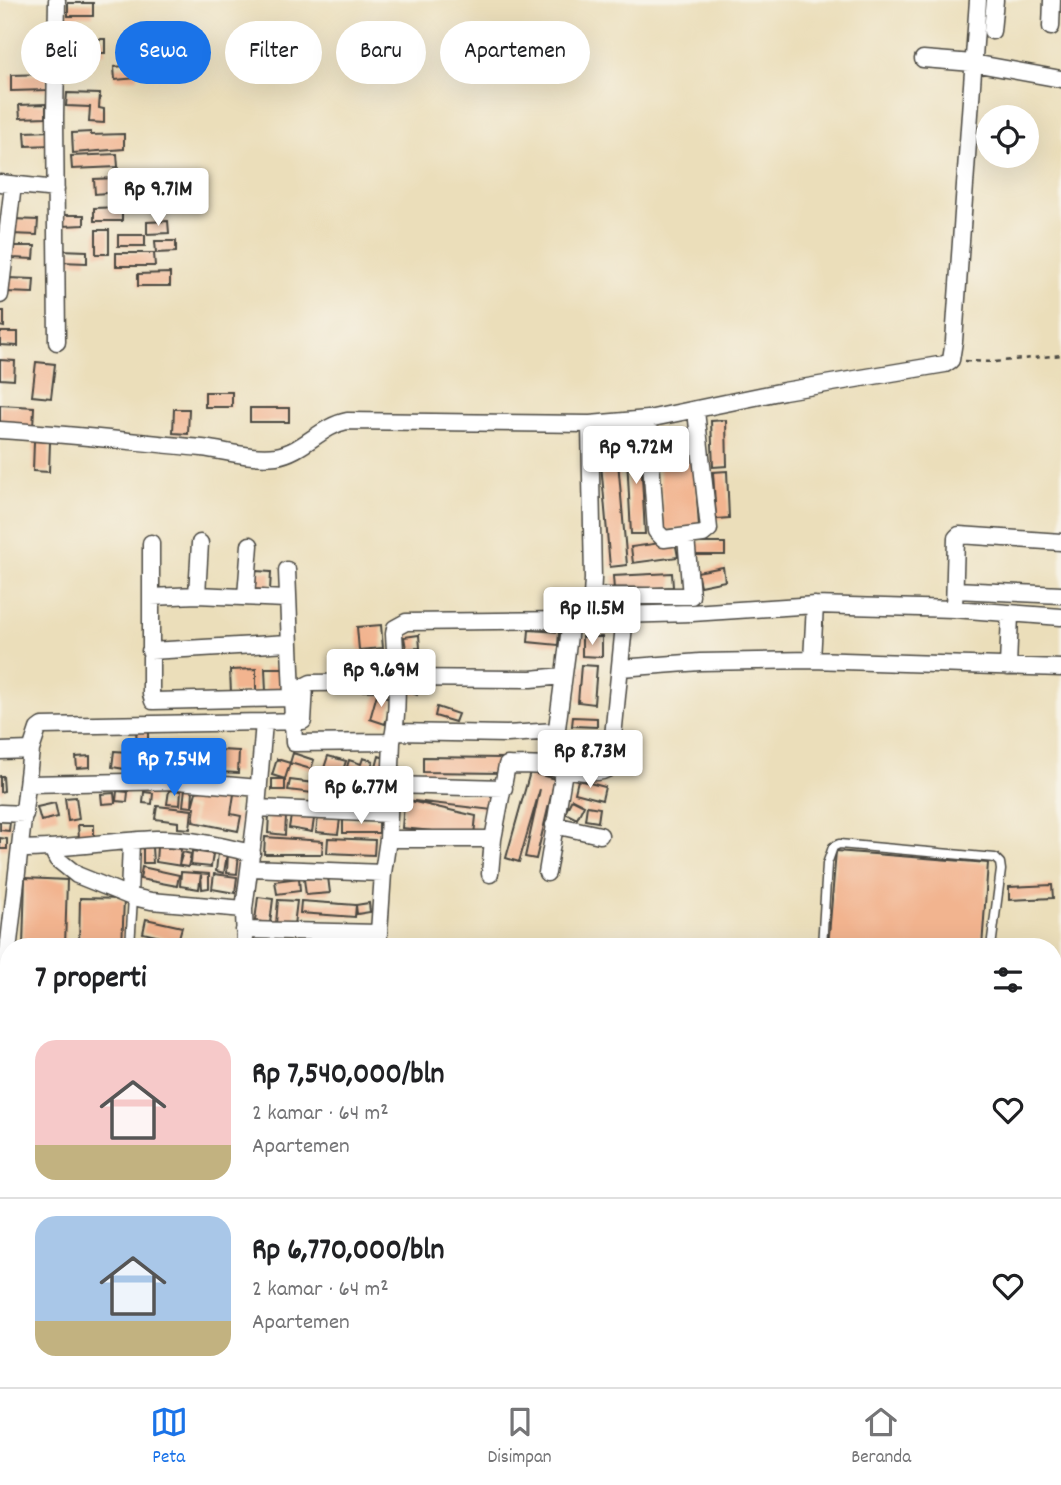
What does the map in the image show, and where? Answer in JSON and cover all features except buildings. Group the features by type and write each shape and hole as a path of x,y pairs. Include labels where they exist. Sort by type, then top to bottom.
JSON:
{"street":[{"path":"57,0 57,342"},
{"path":"0,430 209,449 259,457 285,455 322,432 347,421 590,424 648,419 784,391 945,364 951,360 954,341 978,0"},
{"path":"992,31 995,0"},
{"path":"1051,27 1052,0"},
{"path":"923,59 973,63 1061,79"},
{"path":"0,295 7,184 56,189"},
{"path":"648,419 656,531 664,539 686,537 702,534 709,528 696,411"},
{"path":"547,873 554,825 558,769 556,732 563,676 575,618 592,596 590,424"},
{"path":"954,609 959,535 1061,542"},
{"path":"592,596 691,596 686,537"},
{"path":"151,543 152,699 156,702 292,698"},
{"path":"197,595 200,543"},
{"path":"246,596 250,545"},
{"path":"287,570 286,599 292,698 298,720"},
{"path":"955,590 1061,594"},
{"path":"151,597 197,595 286,599"},
{"path":"813,660 815,605"},
{"path":"378,938 392,785 396,680 394,634 395,628 406,622 575,618 815,605 954,609 1061,617"},
{"path":"1008,667 1010,614"},
{"path":"507,765 604,771 610,766 625,615"},
{"path":"150,651 288,643"},
{"path":"621,668 700,662 813,660 1061,668"},
{"path":"298,743 298,720 305,686 311,683 531,679 563,676"},
{"path":"5,935 8,874 21,849 31,750 37,729 42,726 298,720"},
{"path":"244,938 244,909 257,808 264,722"},
{"path":"262,745 393,737 556,732"},
{"path":"490,874 493,839 507,765 507,734"},
{"path":"0,751 31,750"},
{"path":"28,784 178,781 259,788"},
{"path":"392,785 504,788"},
{"path":"257,808 388,814"},
{"path":"0,813 25,814"},
{"path":"554,825 600,835"},
{"path":"388,839 493,839"},
{"path":"21,849 52,849 102,842 175,840 213,844 251,860 383,873"},
{"path":"131,842 131,897"},
{"path":"52,849 57,859 77,875 131,897 244,909"},
{"path":"244,930 351,938"}],"lane":[{"path":"823,938 827,864 833,847 839,844 995,858 1000,863 1001,870 992,938"},
{"path":"130,938 131,897"}],"path":[{"path":"951,360 994,362 1061,355"}]}
